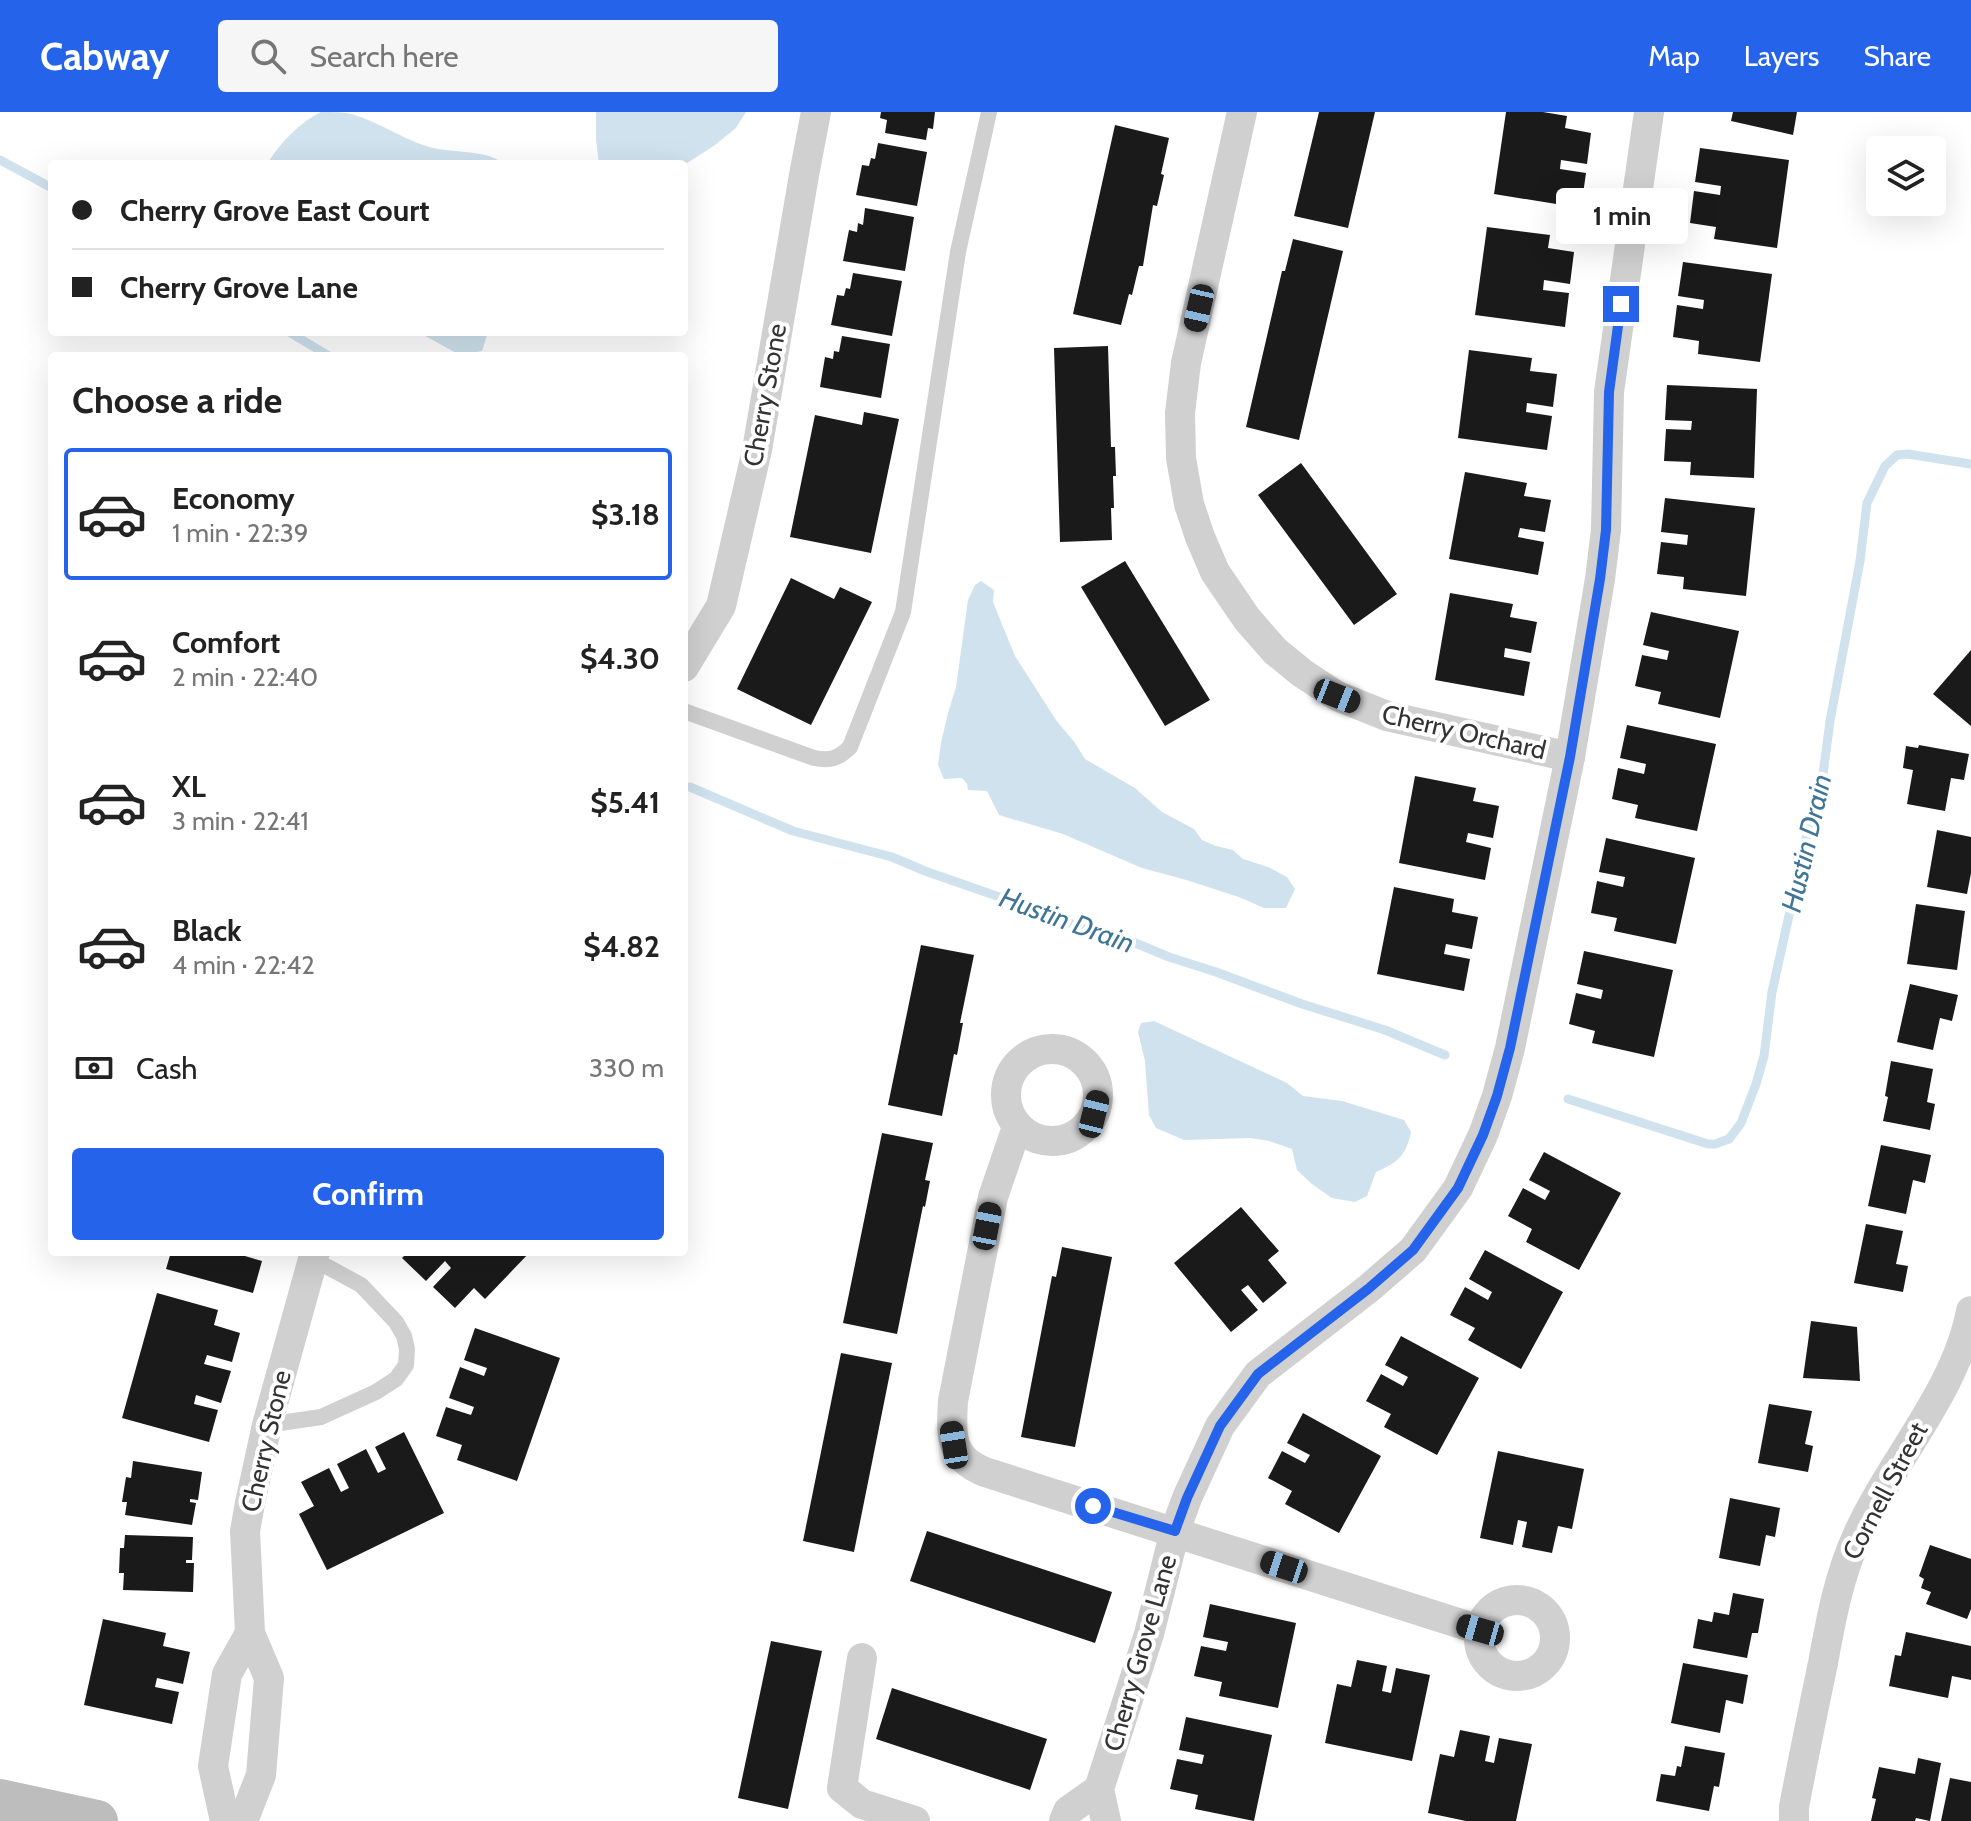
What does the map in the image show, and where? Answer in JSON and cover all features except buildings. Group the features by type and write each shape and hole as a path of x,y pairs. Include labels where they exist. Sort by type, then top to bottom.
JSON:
{"main road":[{"path":"0,1800 97,1821"}],"street":[{"name":"Cherry Stone","path":"688,660 721,606 757,450 816,112"},
{"name":"Cherry Orchard","path":"1242,112 1186,363 1180,413 1181,458 1189,504 1215,572 1247,619 1275,651 1337,696 1401,720 1570,757"},
{"name":"Cherry Grove Lane","path":"1099,1789 1149,1634 1175,1531 1220,1426 1258,1374 1413,1250 1458,1188 1497,1096 1510,1048 1570,757 1600,579 1606,530 1609,392 1649,112"},
{"path":"1017,1127 993,1197 953,1401 951,1427 954,1445 961,1457 971,1467 1480,1630"},
{"name":"Cherry Stone","path":"243,1821 261,1775 269,1678 250,1633 245,1531 267,1425 314,1256"},
{"name":"Cornell Street","path":"1792,1820 1845,1563 1859,1530 1944,1383 1971,1311"},
{"path":"225,1821 213,1766 227,1674 250,1633"},
{"path":"862,1658 842,1788 862,1804 915,1821"},
{"path":"1064,1821 1068,1811 1099,1789 1106,1821"}],"lane":[{"path":"688,712 828,761 841,756 850,747 903,612 958,252 989,112"},
{"path":"267,1425 321,1417 376,1392 396,1379 406,1365 404,1336 396,1322 361,1285 316,1256"}],"water":[{"path":"321,112 351,114 427,146 482,154 497,160 270,160 305,122"},
{"path":"596,112 746,112 736,128 688,162 688,160 599,160"},
{"path":"425,336 487,336 482,351 455,352"},
{"path":"981,581 994,590 993,602 1015,656 1085,759 1135,788 1162,812 1194,829 1202,840 1233,850 1243,859 1287,877 1295,889 1286,908 1264,908 1239,897 1142,868 1063,834 999,815 987,791 968,790 962,778 944,779 938,765 941,743 956,687 968,600 975,585"},
{"path":"1154,1021 1287,1083 1303,1096 1342,1101 1404,1120 1411,1132 1404,1153 1376,1172 1367,1196 1355,1202 1332,1198 1312,1184 1297,1170 1292,1149 1250,1138 1184,1140 1156,1128 1149,1115 1145,1061 1138,1032 1141,1023"}],"waterway":[{"name":"Hustin Drain","path":"0,160 48,186"},
{"name":"Hustin Drain","path":"296,336 322,352"},
{"name":"Hustin Drain","path":"1568,1099 1708,1144 1729,1139 1741,1123 1764,1056 1772,992 1823,774 1867,503 1885,466 1897,455 1971,464"},
{"name":"Hustin Drain","path":"690,787 793,831 892,857 1087,930 1116,935 1302,1004 1385,1030 1445,1055"}],"route":[{"path":"1093,1506 1175,1531 1220,1426 1258,1374 1413,1250 1458,1188 1483,1135 1510,1048 1570,757 1600,579 1606,530 1609,392 1621,304"}]}
